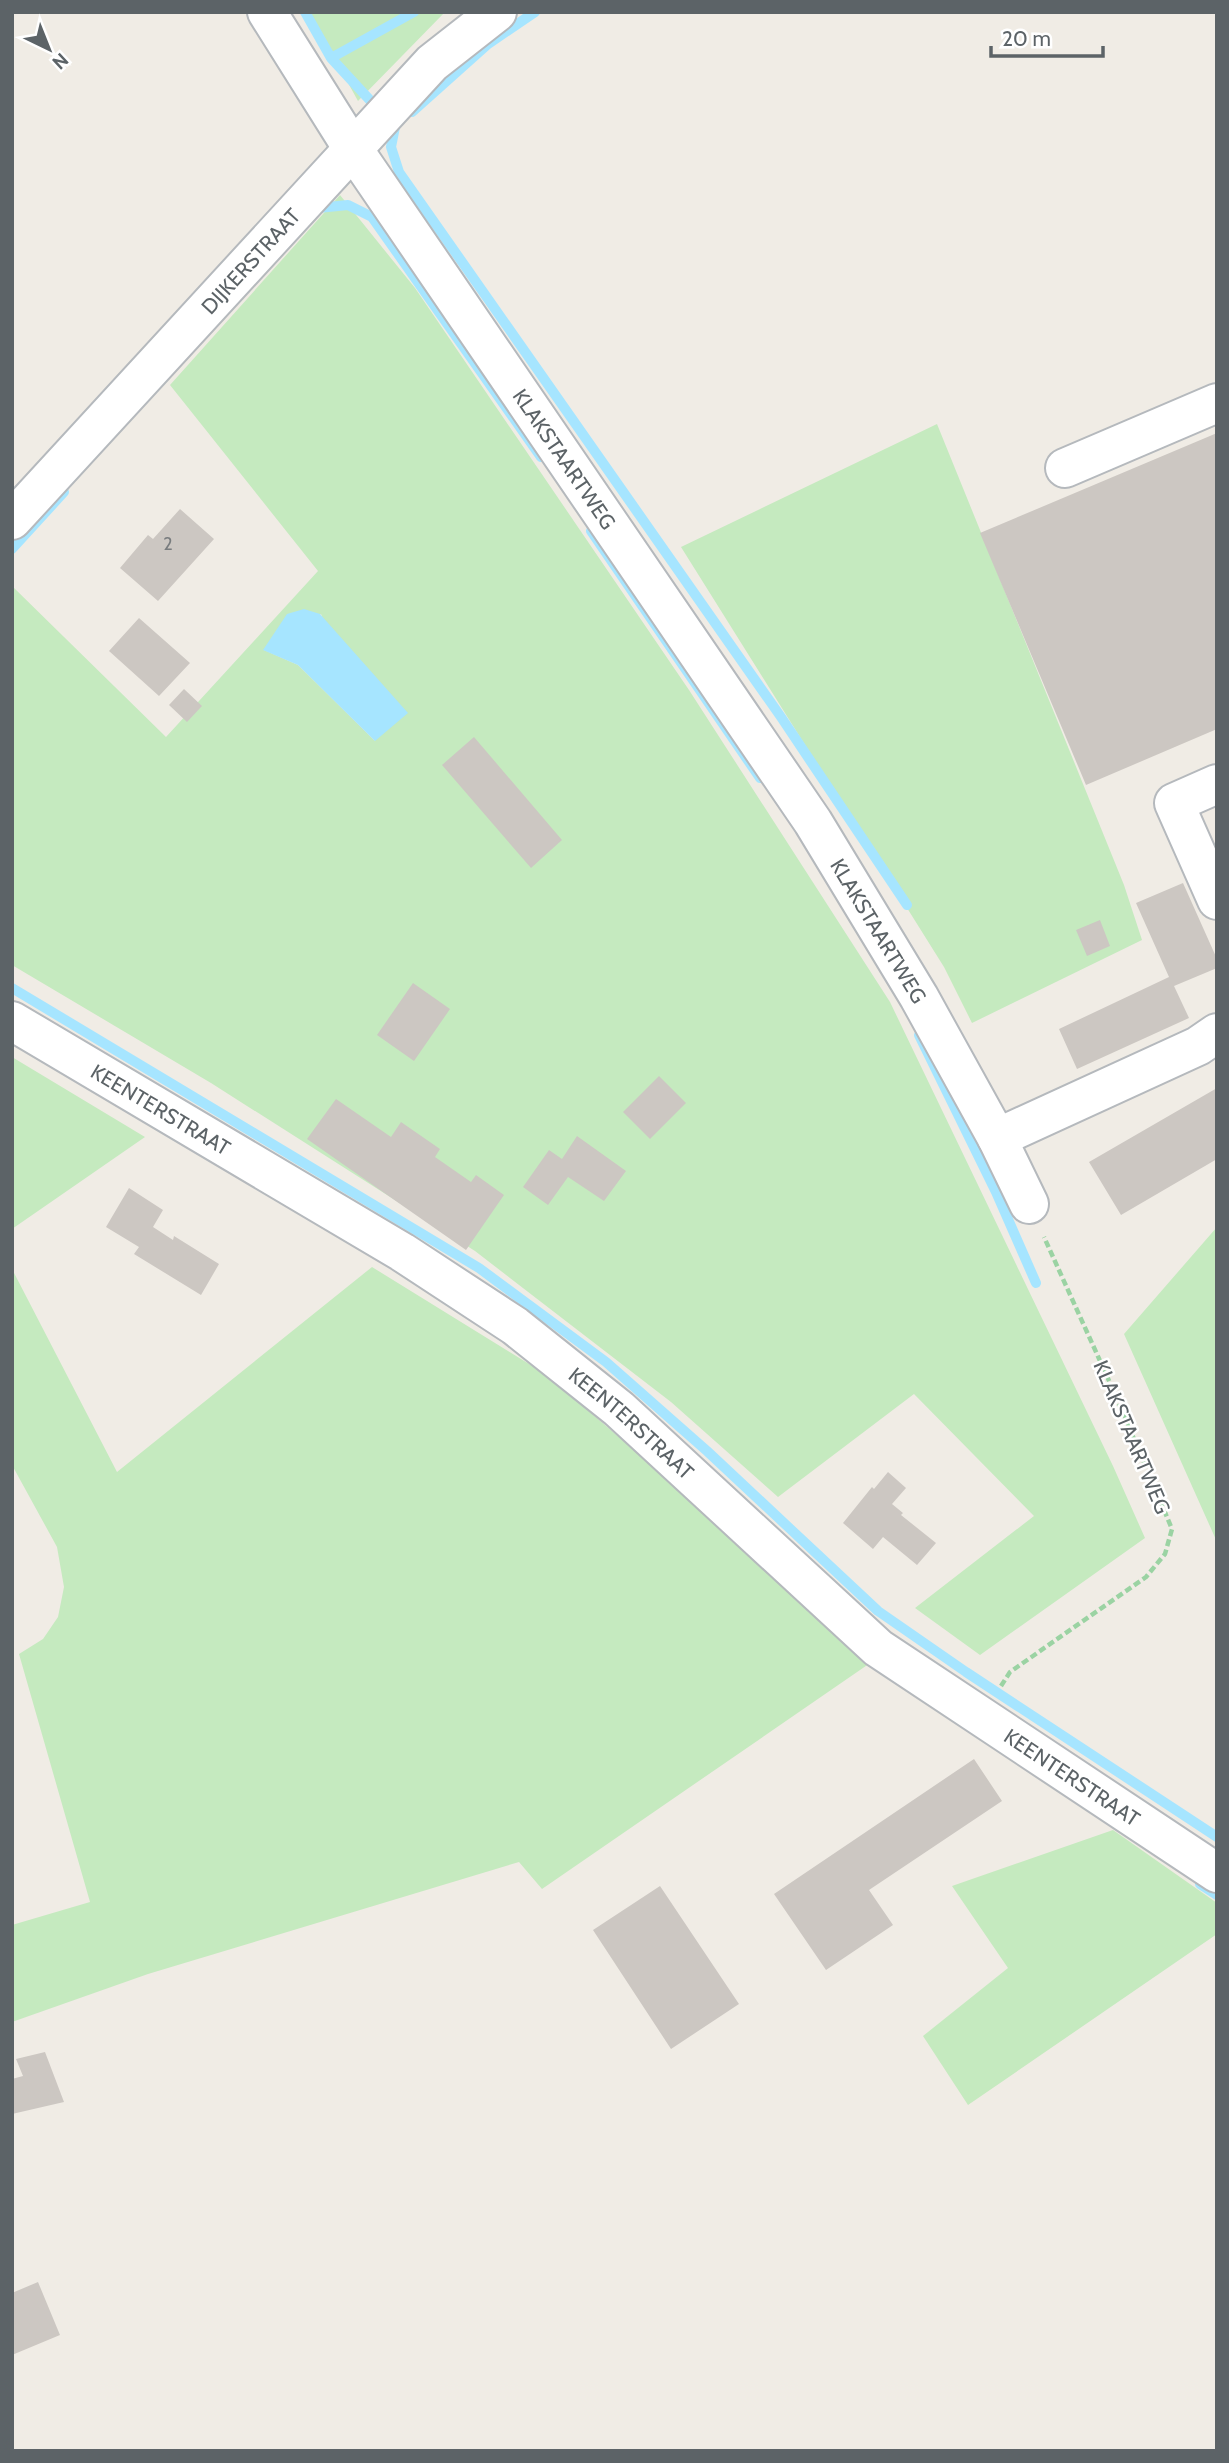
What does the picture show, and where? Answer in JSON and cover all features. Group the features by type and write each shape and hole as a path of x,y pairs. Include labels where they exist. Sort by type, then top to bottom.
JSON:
{"street":[{"name":"KLAKSTAARTWEG","path":"267,12 353,149 813,822 919,997 997,1138 1029,1204"},
{"name":"DIJKERSTRAAT","path":"12,520 432,63 497,12"},
{"path":"1065,468 1217,402"},
{"path":"1217,784 1174,803 1217,900"},
{"name":"KEENTERSTRAAT","path":"12,1021 402,1252 515,1326 619,1409 878,1648 1217,1873"},
{"path":"997,1138 1198,1046 1217,1033"}],"path":[{"name":"KLAKSTAARTWEG","path":"991,1721 999,1689 1010,1672 1146,1577 1165,1554 1172,1529 1115,1394 1029,1204"}],"green space":[{"path":"309,12 445,12 358,101"},
{"path":"340,195 415,288 689,690 890,1002 1145,1538 980,1655 915,1608 1034,1516 914,1394 778,1497 671,1402 475,1251 211,1083 12,965 12,586 166,737 318,571 170,385","holes":["321,614 375,741 298,665 264,650"]},
{"path":"937,424 1124,885 1142,940 972,1023 944,967 681,547"},
{"path":"12,1057 145,1137 12,1229"},
{"path":"1217,1227 1217,1542 1124,1334"},
{"path":"372,1267 547,1375 876,1659 542,1889 519,1862 148,1974 12,2022 12,1925 90,1902 19,1654 43,1639 58,1617 64,1587 57,1547 12,1465 12,1269 117,1472"},
{"path":"1113,1830 1217,1903 1217,1934 968,2105 923,2036 1008,1968 952,1886"}],"water":[{"path":"304,609 320,614 408,713 375,741 298,665 263,650 287,614"}],"building":[{"path":"1217,433 1217,729 1086,785 980,533"},
{"path":"180,509 214,539 158,601 120,568 148,535 153,539"},
{"path":"139,618 190,663 159,696 109,651"},
{"path":"184,689 202,706 187,722 169,705"},
{"path":"474,737 562,840 531,868 442,765"},
{"path":"1183,883 1217,959 1217,968 1174,986 1189,1018 1077,1069 1059,1029 1169,977 1136,903"},
{"path":"1100,920 1110,946 1087,956 1076,930"},
{"path":"413,983 450,1009 414,1061 377,1035"},
{"path":"659,1076 686,1103 650,1139 623,1112"},
{"path":"1217,1088 1217,1159 1121,1215 1089,1162"},
{"path":"336,1099 391,1137 401,1122 440,1149 435,1157 471,1182 476,1175 504,1195 466,1250 307,1139"},
{"path":"577,1136 626,1171 604,1201 568,1177 548,1205 523,1187 549,1150 562,1159"},
{"path":"129,1188 163,1210 153,1227 173,1240 174,1236 219,1264 201,1295 134,1254 139,1247 106,1227"},
{"path":"888,1472 906,1488 892,1504 903,1513 901,1515 936,1543 917,1565 883,1537 873,1549 843,1523"},
{"path":"974,1759 1002,1801 869,1890 893,1925 826,1970 774,1894"},
{"path":"660,1886 739,2004 671,2049 593,1930"},
{"path":"45,2052 64,2102 12,2114 12,2079 23,2076 16,2059"},
{"path":"38,2282 60,2335 12,2355 12,2293"}],"waterway":[{"path":"305,12 331,58 414,12"},
{"path":"412,112 488,44 535,12"},
{"path":"331,58 379,110"},
{"path":"390,122 395,127 391,147 399,172 781,717 907,905"},
{"path":"315,211 318,208 348,205 372,217 541,457"},
{"path":"12,549 64,492"},
{"path":"591,531 760,778"},
{"path":"12,988 479,1268 606,1362 707,1451 878,1611 1217,1837"},
{"path":"919,1035 996,1192 1036,1283"},
{"path":"1200,1884 1217,1895"}]}
